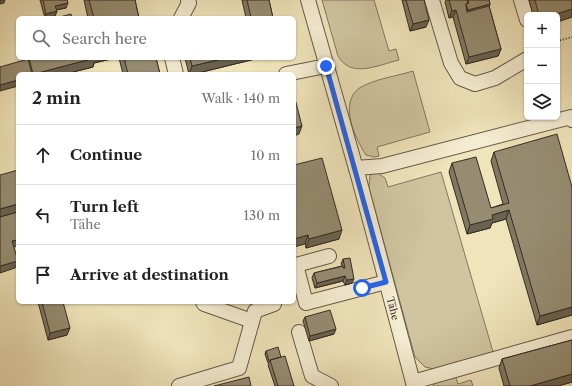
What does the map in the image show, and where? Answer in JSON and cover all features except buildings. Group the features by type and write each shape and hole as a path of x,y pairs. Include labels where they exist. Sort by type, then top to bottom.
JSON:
{"street":[{"path":"182,16 189,3 188,0"},
{"name":"Tähe","path":"308,0 356,168 414,384"},
{"path":"432,0 451,63 460,78 475,84 495,78 524,61"},
{"path":"521,0 525,12"},
{"path":"172,60 176,72"},
{"path":"296,72 326,66"},
{"path":"356,168 382,166 572,118"},
{"path":"329,256 296,265 299,297 306,303 386,282"},
{"path":"204,304 252,321"},
{"path":"179,386 239,368 254,311 274,304"},
{"path":"299,332 312,376 332,386"},
{"path":"414,384 572,337"}],"path":[{"path":"560,41 572,37"}],"shaded area":[{"path":"322,0 374,0 389,51 396,49 399,60 374,67 357,69 343,63 338,56"},
{"path":"413,71 430,132 377,147 379,156 374,157 366,155 357,138 350,118 349,108 351,98 356,91 365,85"},
{"path":"376,172 385,178 388,187 441,172 493,352 434,369 425,367 415,357 369,188 370,175"},
{"path":"455,375 458,384 471,380 473,386 433,386 436,381"}],"route":[{"path":"326,66 359,179 386,282 362,288"}]}
